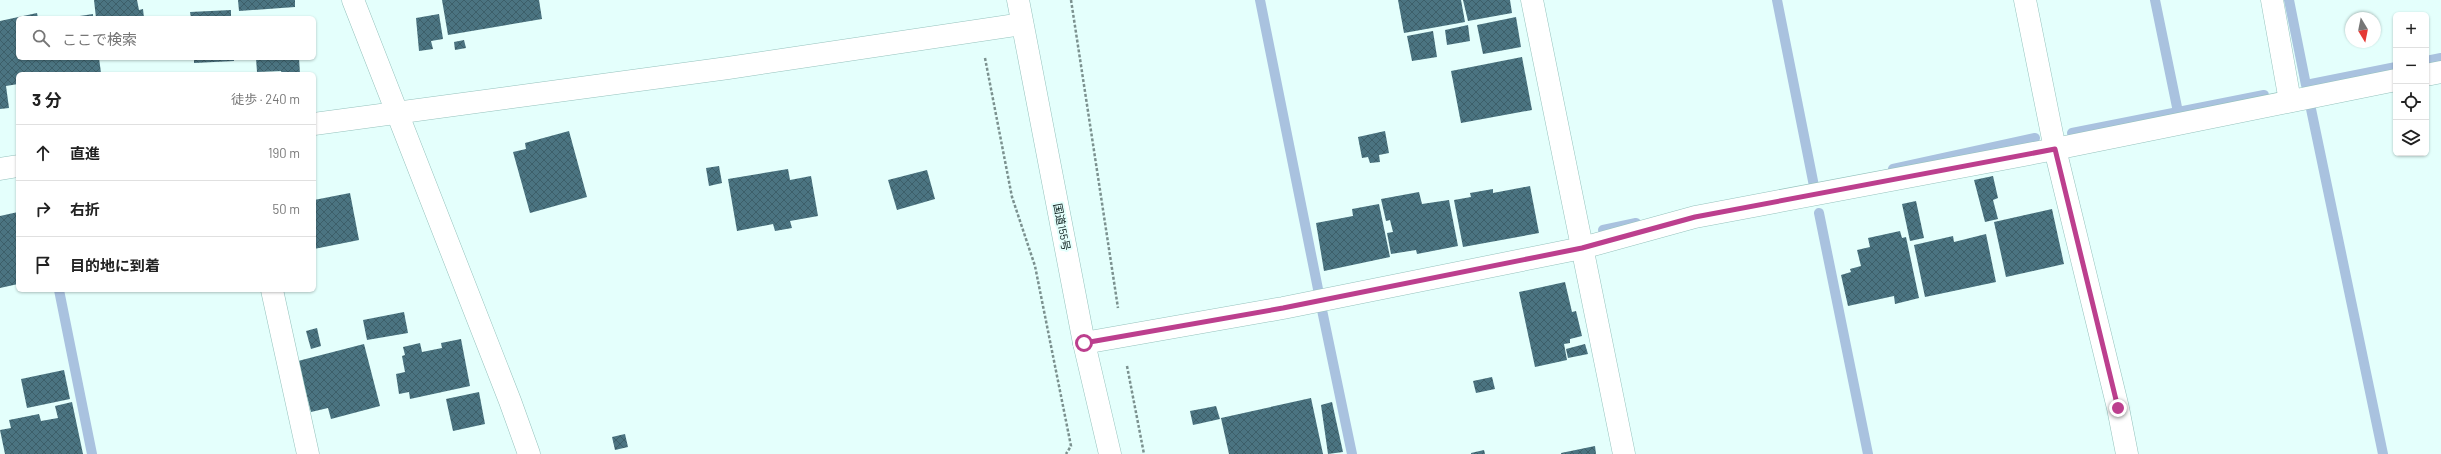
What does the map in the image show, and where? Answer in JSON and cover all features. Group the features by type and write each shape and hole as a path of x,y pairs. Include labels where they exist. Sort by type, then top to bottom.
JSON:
{"main road":[{"path":"353,0 529,454"},
{"name":"国道155号","path":"1018,0 1084,343 1110,454"},
{"path":"1532,0 1624,454"},
{"path":"2025,0 2055,149 2118,408 2127,454"},
{"path":"2272,0 2290,101"},
{"path":"316,124 713,71 1022,24"},
{"path":"2429,74 2441,72"},
{"path":"1084,343 1283,308 1582,248 1695,217 2055,149 2393,81"},
{"path":"0,169 16,166"},
{"path":"272,292 308,454"}],"path":[{"path":"1071,0 1122,337 1144,454"},
{"path":"984,53 1012,198 1036,266 1071,446 1066,454"}],"building":[{"path":"94,0 137,0 139,10 143,9 144,16 96,16"},
{"path":"238,0 295,0 295,7 239,11"},
{"path":"442,0 539,0 542,19 448,35"},
{"path":"1398,0 1461,0 1465,22 1404,33"},
{"path":"1463,0 1510,0 1512,13 1468,21"},
{"path":"231,10 231,16 191,16 190,12"},
{"path":"37,13 38,16 23,16"},
{"path":"93,14 93,16 80,16"},
{"path":"439,14 443,39 431,41 433,49 419,51 416,18"},
{"path":"1516,17 1521,47 1483,54 1477,25"},
{"path":"16,18 16,60 99,60 101,72 16,72 16,84 6,86 9,108 0,109 0,21"},
{"path":"1468,25 1470,41 1447,45 1445,30"},
{"path":"1433,31 1437,57 1412,61 1407,36"},
{"path":"464,40 466,48 455,50 454,42"},
{"path":"1522,57 1532,110 1461,123 1451,71"},
{"path":"194,60 234,60 234,61 194,63"},
{"path":"256,60 299,60 300,72 257,72"},
{"path":"569,131 587,197 530,213 513,152 526,149 525,143"},
{"path":"1385,131 1389,153 1379,155 1380,162 1370,163 1368,157 1362,158 1358,137"},
{"path":"719,166 722,183 709,186 706,168"},
{"path":"788,169 790,180 811,176 818,216 790,221 792,228 775,231 773,224 737,231 728,179"},
{"path":"927,170 935,199 897,210 888,180"},
{"path":"1993,176 1998,198 1993,200 1998,219 1985,222 1974,180"},
{"path":"1530,186 1539,233 1463,247 1454,200 1471,197 1470,193 1493,189 1493,193"},
{"path":"1419,192 1422,204 1449,200 1458,246 1417,254 1416,250 1391,254 1387,233 1393,232 1390,220 1386,221 1381,199"},
{"path":"350,193 359,240 316,249 316,200"},
{"path":"1916,201 1924,238 1910,241 1902,204"},
{"path":"1379,204 1390,257 1324,271 1316,223 1353,216 1352,209"},
{"path":"2052,209 2064,264 2006,277 1994,222"},
{"path":"16,212 16,284 0,288 0,216"},
{"path":"1900,231 1902,238 1906,237 1919,298 1895,304 1894,296 1848,306 1841,275 1851,272 1850,269 1861,266 1857,250 1870,247 1868,238"},
{"path":"1986,234 1996,282 1925,297 1914,245 1953,236 1954,242"},
{"path":"1565,282 1572,312 1576,311 1582,336 1570,339 1570,343 1564,344 1567,360 1535,367 1519,292"},
{"path":"404,312 408,333 367,340 363,320"},
{"path":"317,328 321,346 311,349 306,331"},
{"path":"461,339 470,386 410,399 409,392 399,394 396,374 405,372 402,356 405,355 403,347 420,343 422,352 442,348 441,343"},
{"path":"364,344 380,406 331,419 328,408 311,412 298,361"},
{"path":"1585,344 1588,354 1568,358 1566,349"},
{"path":"64,370 70,399 27,408 21,379"},
{"path":"1492,377 1495,389 1476,393 1473,381"},
{"path":"479,392 485,424 453,431 446,399"},
{"path":"1311,398 1323,454 1229,454 1221,418"},
{"path":"72,402 83,454 5,454 0,430 11,428 9,420 39,414 41,421 58,418 55,406"},
{"path":"1332,402 1343,452 1328,454 1321,405"},
{"path":"1216,406 1220,419 1193,425 1190,411"},
{"path":"625,434 628,447 615,450 612,437"},
{"path":"1595,446 1596,454 1561,454 1561,453"},
{"path":"1484,450 1485,454 1471,454 1471,453"}],"waterway":[{"path":"1260,0 1318,289"},
{"path":"1777,0 1814,186"},
{"path":"2155,0 2178,112"},
{"path":"2289,0 2306,85 2393,68"},
{"path":"2429,60 2441,58"},
{"path":"2072,133 2264,95"},
{"path":"2311,109 2383,454"},
{"path":"1893,169 2035,138"},
{"path":"1819,213 1868,454"},
{"path":"1603,230 1636,223"},
{"path":"59,292 92,454"},
{"path":"1322,310 1352,454"}],"route":[{"path":"1084,343 1283,308 1582,248 1695,217 2055,149 2118,408"}]}
